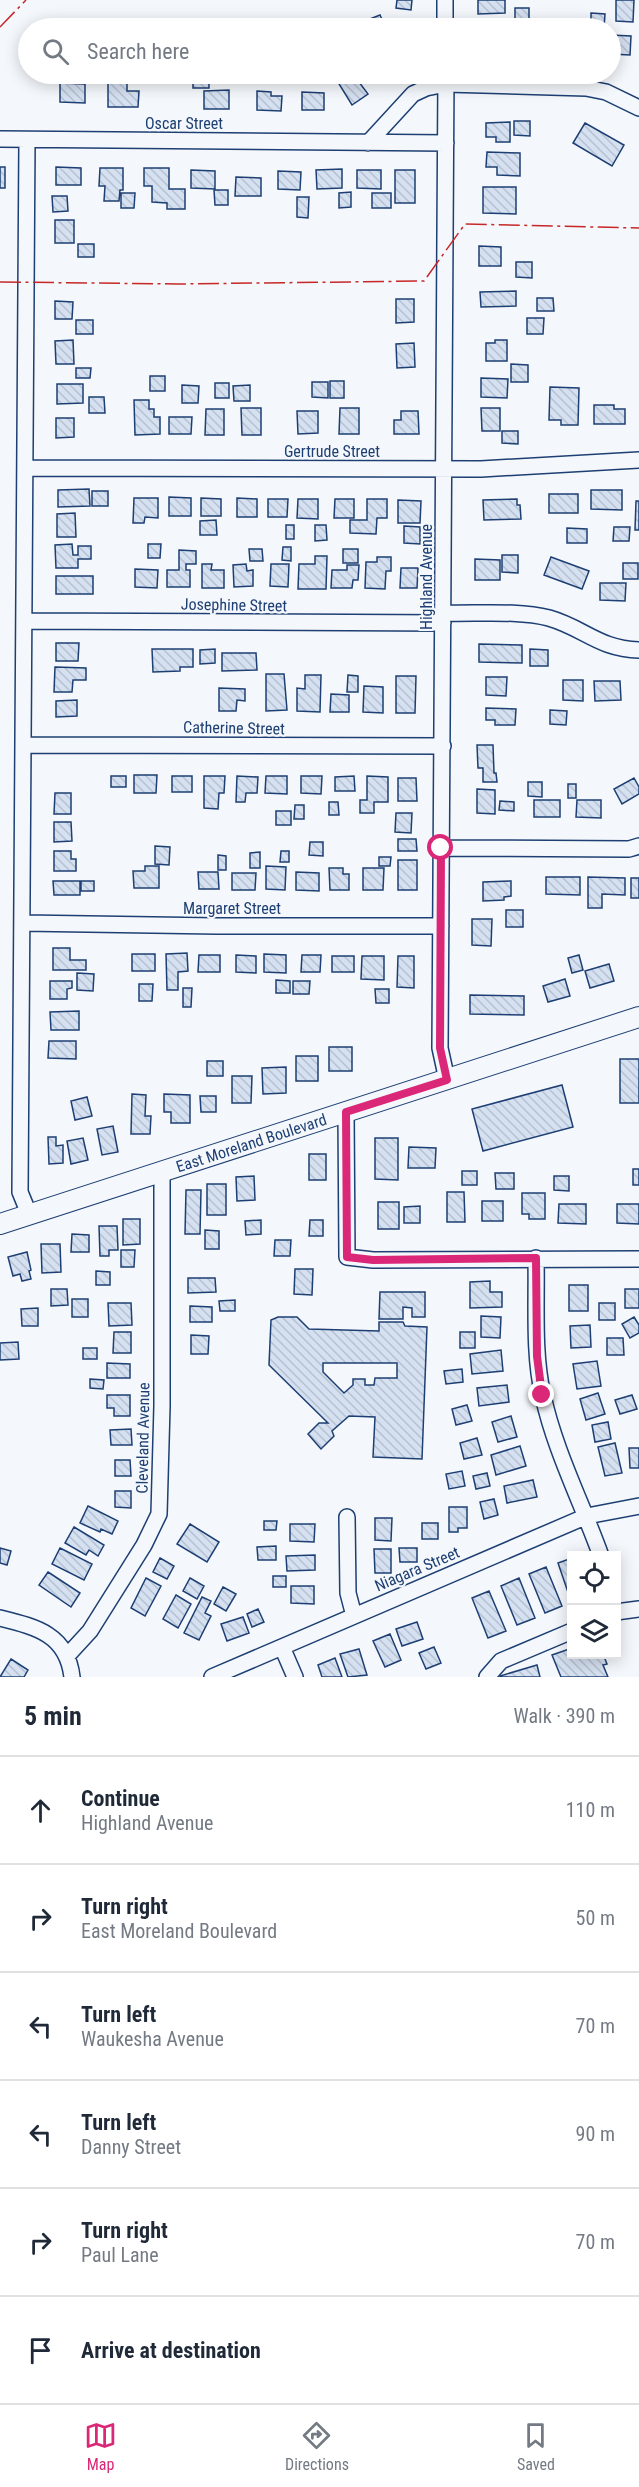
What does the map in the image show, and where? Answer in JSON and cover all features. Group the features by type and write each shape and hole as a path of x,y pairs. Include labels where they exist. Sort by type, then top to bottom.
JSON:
{"main road":[{"name":"East Moreland Boulevard","path":"0,1224 639,1017"}],"street":[{"path":"445,0 445,18"},
{"path":"368,143 413,94 435,84"},
{"name":"Highland Avenue","path":"446,84 440,1048 447,1080"},
{"path":"524,84 586,88 606,93 639,108"},
{"name":"Oscar Street","path":"0,139 446,143"},
{"path":"27,140 20,1192 29,1214"},
{"name":"Gertrude Street","path":"25,468 444,469 639,460"},
{"name":"Josephine Street","path":"25,621 443,618 532,615 566,624 605,645 624,650 639,650"},
{"name":"Catherine Street","path":"24,745 443,746"},
{"path":"441,848 629,849 639,846"},
{"name":"Margaret Street","path":"23,923 441,926"},
{"path":"346,1112 347,1257 373,1260 639,1259"},
{"name":"Cleveland Avenue","path":"67,1656 90,1631 144,1545 159,1514 162,1406 162,1172"},
{"path":"536,1258 537,1356 542,1395 551,1426 599,1551"},
{"name":"Niagara Street","path":"213,1677 587,1516 639,1506"},
{"path":"346,1517 348,1593 354,1616"},
{"path":"621,1607 639,1609"},
{"path":"0,1618 40,1630 55,1639 67,1656 72,1677"},
{"path":"487,1677 501,1661 567,1633"},
{"path":"282,1647 295,1677"}],"building":[{"path":"397,0 412,0 411,10 396,8"},
{"path":"478,0 505,0 505,13 478,14"},
{"path":"616,0 634,0 633,22 621,21 621,18 616,18"},
{"path":"515,8 529,8 529,18 515,18"},
{"path":"591,13 605,14 605,18 591,18"},
{"path":"621,36 631,36 630,55 621,55"},
{"path":"60,84 85,84 85,103 60,102"},
{"path":"108,84 127,84 127,91 139,91 138,107 108,107"},
{"path":"193,84 209,84 209,88 193,88"},
{"path":"339,84 360,84 368,94 352,105"},
{"path":"229,90 229,109 204,109 204,91"},
{"path":"257,91 271,92 271,96 282,96 281,111 257,110"},
{"path":"302,92 324,93 324,110 302,110"},
{"path":"514,121 530,121 530,136 514,135"},
{"path":"510,122 510,142 496,142 496,137 486,137 486,123"},
{"path":"585,123 624,145 612,166 573,143"},
{"path":"487,152 520,153 520,176 497,175 497,167 486,167"},
{"path":"0,167 5,167 5,188 0,188"},
{"path":"56,167 81,168 81,185 56,185"},
{"path":"100,168 123,168 123,190 120,190 119,201 104,201 105,186 99,186"},
{"path":"144,168 169,168 169,189 185,189 185,209 167,209 167,203 152,202 152,186 144,186"},
{"path":"342,169 342,188 317,189 316,170"},
{"path":"191,170 215,171 215,189 191,188"},
{"path":"357,170 381,170 381,189 357,188"},
{"path":"395,170 415,170 415,203 395,203"},
{"path":"278,171 301,172 300,190 278,189"},
{"path":"236,177 261,178 261,196 235,196"},
{"path":"483,187 516,187 516,214 483,213"},
{"path":"214,190 228,190 228,205 215,205"},
{"path":"351,192 351,207 339,208 339,193"},
{"path":"121,193 135,193 134,208 121,208"},
{"path":"372,193 391,193 391,208 372,208"},
{"path":"52,196 67,196 68,211 53,212"},
{"path":"297,197 309,197 308,218 297,217"},
{"path":"55,220 74,220 74,243 55,243"},
{"path":"78,244 94,244 94,257 78,257"},
{"path":"479,246 501,247 501,266 479,266"},
{"path":"516,262 532,262 532,278 516,277"},
{"path":"516,291 516,306 481,307 480,292"},
{"path":"537,298 553,298 554,311 537,311"},
{"path":"396,299 414,299 414,322 396,323"},
{"path":"55,301 73,302 72,319 55,319"},
{"path":"527,318 544,318 543,334 527,334"},
{"path":"76,320 93,320 93,334 76,334"},
{"path":"73,340 74,364 56,364 55,341"},
{"path":"495,340 507,340 507,361 486,361 486,343 495,343"},
{"path":"414,343 415,367 397,368 396,344"},
{"path":"511,364 528,365 528,382 511,382"},
{"path":"76,368 91,368 90,378 76,378"},
{"path":"150,376 165,376 165,391 150,391"},
{"path":"481,378 508,379 507,398 481,397"},
{"path":"330,381 344,381 344,398 330,398"},
{"path":"312,382 328,382 328,398 312,397"},
{"path":"215,383 229,383 229,398 215,398"},
{"path":"57,384 83,384 83,403 57,404"},
{"path":"182,385 199,386 198,403 182,403"},
{"path":"250,385 250,401 234,401 233,386"},
{"path":"550,387 579,388 578,425 561,425 561,420 549,420"},
{"path":"89,397 104,397 105,413 89,413"},
{"path":"134,400 149,400 149,409 154,409 154,417 160,417 160,434 135,435"},
{"path":"594,405 614,405 614,409 625,409 625,424 594,424"},
{"path":"241,408 261,408 261,435 242,435"},
{"path":"340,408 359,408 359,434 339,434"},
{"path":"481,408 500,408 500,431 482,431"},
{"path":"206,409 224,409 224,435 205,435"},
{"path":"297,411 318,411 318,433 298,434"},
{"path":"401,411 418,411 419,434 394,434 394,420 401,420"},
{"path":"169,417 192,417 191,434 169,434"},
{"path":"56,418 74,418 74,437 56,438"},
{"path":"502,431 518,431 518,444 502,443"},
{"path":"89,489 90,506 58,507 58,490"},
{"path":"591,490 622,490 622,510 591,509"},
{"path":"92,491 108,491 108,506 92,506"},
{"path":"549,494 578,494 578,513 549,513"},
{"path":"169,497 191,498 191,516 169,516"},
{"path":"134,498 158,498 158,518 145,517 144,523 133,523"},
{"path":"201,498 221,499 221,516 201,516"},
{"path":"237,498 257,499 257,517 237,517"},
{"path":"268,499 288,499 287,517 268,517"},
{"path":"298,499 318,499 318,519 297,518"},
{"path":"335,499 354,499 354,518 334,518"},
{"path":"367,499 387,499 387,518 377,518 376,534 350,533 350,520 367,520"},
{"path":"517,499 521,519 484,520 483,500"},
{"path":"398,500 421,501 420,523 398,523"},
{"path":"636,501 639,501 639,530 635,530"},
{"path":"75,513 76,537 57,537 57,514"},
{"path":"216,520 217,535 200,535 200,521"},
{"path":"286,525 294,525 294,539 286,539"},
{"path":"315,525 326,525 327,540 315,541"},
{"path":"404,526 420,527 420,544 404,543"},
{"path":"614,527 630,527 629,541 613,541"},
{"path":"567,528 587,529 587,543 567,543"},
{"path":"72,544 73,555 78,555 78,546 91,546 91,559 78,559 78,568 56,568 55,545"},
{"path":"148,544 161,544 160,558 148,558"},
{"path":"283,547 291,547 291,561 282,560"},
{"path":"249,549 262,549 263,561 250,561"},
{"path":"343,549 358,549 358,563 343,563"},
{"path":"179,550 196,551 196,564 186,564 186,570 190,570 190,587 167,587 167,570 179,570"},
{"path":"502,555 518,555 518,573 502,572"},
{"path":"315,556 327,556 326,589 298,589 299,564 315,564"},
{"path":"377,557 391,557 391,571 386,571 385,589 365,588 366,562 377,562"},
{"path":"551,557 589,571 582,589 544,575"},
{"path":"475,559 500,560 500,580 475,580"},
{"path":"623,563 638,563 638,579 623,579"},
{"path":"202,564 212,564 211,570 224,570 224,588 202,588"},
{"path":"246,564 247,571 253,570 253,586 234,587 233,565"},
{"path":"271,564 289,564 288,587 270,586"},
{"path":"347,565 359,565 358,580 353,580 352,588 331,588 332,570 347,570"},
{"path":"401,568 418,568 417,588 400,588"},
{"path":"135,569 158,570 157,588 135,587"},
{"path":"56,576 93,576 93,594 56,594"},
{"path":"600,583 626,583 625,601 600,600"},
{"path":"56,643 79,643 78,661 56,661"},
{"path":"479,644 522,645 522,663 479,662"},
{"path":"152,649 193,649 193,667 180,667 180,671 153,672"},
{"path":"215,649 215,663 200,664 200,650"},
{"path":"530,649 548,650 548,666 530,666"},
{"path":"222,653 256,653 257,670 222,671"},
{"path":"55,667 86,668 86,680 73,680 72,692 54,692"},
{"path":"266,674 284,674 287,710 266,711"},
{"path":"305,675 321,675 320,712 297,711 297,688 305,689"},
{"path":"348,675 358,676 358,692 347,692"},
{"path":"396,676 416,676 415,713 396,713"},
{"path":"486,677 507,677 506,696 486,695"},
{"path":"563,680 583,680 583,701 563,700"},
{"path":"594,681 620,681 621,700 595,701"},
{"path":"364,686 383,687 383,713 363,712"},
{"path":"219,688 245,689 245,701 237,700 236,711 219,711"},
{"path":"331,694 349,695 349,712 330,712"},
{"path":"77,700 77,716 56,717 56,701"},
{"path":"486,708 516,709 515,725 495,725 495,720 486,720"},
{"path":"550,710 567,711 566,725 550,724"},
{"path":"477,745 493,745 494,773 496,773 497,782 483,782 483,768 478,768"},
{"path":"134,775 157,775 156,793 134,793"},
{"path":"111,776 126,776 126,787 111,787"},
{"path":"172,776 192,776 192,792 172,792"},
{"path":"204,776 225,776 224,793 219,793 218,809 204,808"},
{"path":"237,776 258,777 257,793 246,793 245,802 236,802"},
{"path":"266,776 287,776 287,794 265,793"},
{"path":"301,776 322,776 321,794 301,793"},
{"path":"354,776 355,791 335,791 335,777"},
{"path":"367,776 388,777 388,802 374,802 374,813 360,813 360,800 367,800"},
{"path":"398,778 416,778 417,801 398,801"},
{"path":"634,778 639,787 639,794 622,804 614,789"},
{"path":"528,782 542,782 542,797 528,796"},
{"path":"568,784 576,784 576,798 568,798"},
{"path":"477,789 495,790 495,814 477,813"},
{"path":"55,793 71,793 71,814 54,814"},
{"path":"534,800 560,800 560,817 534,817"},
{"path":"577,800 601,800 601,818 576,817"},
{"path":"500,801 514,802 514,811 499,810"},
{"path":"329,802 338,802 339,815 329,815"},
{"path":"295,805 304,805 304,819 294,819"},
{"path":"276,811 291,811 291,825 276,825"},
{"path":"396,813 412,813 411,833 395,832"},
{"path":"54,822 71,822 72,841 54,842"},
{"path":"398,839 416,839 417,851 398,851"},
{"path":"310,842 323,842 323,856 309,855"},
{"path":"155,846 170,847 169,865 155,864"},
{"path":"54,851 71,851 71,859 76,859 76,871 54,871"},
{"path":"281,851 289,851 289,862 280,862"},
{"path":"260,852 260,868 250,868 250,853"},
{"path":"218,855 226,856 226,870 218,870"},
{"path":"379,857 391,857 390,866 379,866"},
{"path":"398,860 417,860 417,890 398,890"},
{"path":"145,866 159,866 159,888 134,888 133,871 145,871"},
{"path":"266,866 286,867 285,890 266,889"},
{"path":"329,868 343,868 343,874 349,874 349,890 330,890"},
{"path":"363,868 384,868 383,890 363,890"},
{"path":"198,872 218,872 219,889 199,889"},
{"path":"296,872 319,873 319,891 296,890"},
{"path":"232,873 256,873 255,890 232,890"},
{"path":"546,877 580,877 580,895 546,894"},
{"path":"588,877 625,878 625,895 602,894 602,908 588,908"},
{"path":"631,878 639,878 639,898 631,898"},
{"path":"53,881 80,881 80,895 54,895"},
{"path":"81,881 94,881 94,891 81,891"},
{"path":"511,881 511,896 504,897 504,900 483,901 483,882"},
{"path":"506,910 523,910 523,927 506,927"},
{"path":"472,919 492,919 491,946 472,945"},
{"path":"53,948 70,948 70,960 86,960 86,970 53,970"},
{"path":"187,953 188,971 178,972 178,990 167,990 166,954"},
{"path":"132,954 155,954 155,971 132,971"},
{"path":"264,954 286,955 286,973 264,972"},
{"path":"199,955 220,955 220,972 198,972"},
{"path":"236,955 256,956 256,973 236,972"},
{"path":"302,955 321,955 320,972 301,972"},
{"path":"579,955 583,970 572,973 568,958"},
{"path":"332,956 354,956 354,972 332,972"},
{"path":"362,956 384,956 384,980 361,979"},
{"path":"398,956 414,956 414,988 397,987"},
{"path":"609,964 614,981 590,988 585,971"},
{"path":"77,973 94,974 93,991 77,990"},
{"path":"565,979 570,996 548,1002 543,986"},
{"path":"276,980 290,981 290,993 276,993"},
{"path":"50,981 72,981 72,988 67,989 67,999 50,999"},
{"path":"293,981 310,981 309,994 293,994"},
{"path":"139,984 153,984 152,1001 139,1001"},
{"path":"183,988 192,988 191,1007 183,1007"},
{"path":"375,989 389,989 389,1003 376,1003"},
{"path":"470,995 524,996 524,1015 470,1014"},
{"path":"79,1011 79,1030 51,1030 50,1012"},
{"path":"49,1041 76,1041 76,1059 48,1058"},
{"path":"329,1047 352,1047 352,1071 329,1071"},
{"path":"296,1056 318,1056 318,1081 296,1081"},
{"path":"620,1059 639,1059 639,1103 620,1103"},
{"path":"207,1061 223,1061 223,1076 207,1076"},
{"path":"286,1067 286,1093 263,1094 262,1068"},
{"path":"232,1076 252,1076 251,1103 232,1103"},
{"path":"562,1085 573,1127 483,1151 472,1109"},
{"path":"132,1094 146,1095 145,1116 151,1116 150,1134 131,1134"},
{"path":"164,1094 190,1095 190,1123 171,1123 171,1112 164,1112"},
{"path":"200,1096 216,1096 216,1112 201,1112"},
{"path":"87,1097 92,1116 75,1120 71,1101"},
{"path":"113,1126 118,1152 102,1155 97,1129"},
{"path":"48,1137 56,1137 56,1146 63,1145 63,1163 49,1164"},
{"path":"83,1138 88,1160 71,1164 67,1141"},
{"path":"375,1138 398,1138 398,1180 375,1179"},
{"path":"409,1147 436,1148 435,1168 408,1168"},
{"path":"309,1154 326,1154 326,1180 309,1180"},
{"path":"633,1169 639,1169 639,1185 633,1185"},
{"path":"462,1171 477,1171 477,1185 462,1185"},
{"path":"495,1173 514,1173 514,1189 496,1189"},
{"path":"254,1176 255,1200 237,1201 236,1177"},
{"path":"554,1176 569,1176 569,1191 554,1190"},
{"path":"207,1184 226,1184 226,1215 207,1215"},
{"path":"186,1190 201,1190 200,1234 185,1234"},
{"path":"447,1192 464,1192 465,1222 447,1222"},
{"path":"522,1193 545,1193 545,1219 529,1219 529,1214 522,1214"},
{"path":"482,1201 503,1201 503,1221 482,1221"},
{"path":"378,1202 399,1202 399,1229 378,1229"},
{"path":"559,1204 586,1204 586,1224 558,1223"},
{"path":"617,1204 639,1204 639,1224 617,1223"},
{"path":"420,1206 420,1223 404,1223 404,1207"},
{"path":"123,1219 140,1219 140,1244 123,1245"},
{"path":"261,1220 261,1234 246,1235 245,1221"},
{"path":"310,1220 323,1220 323,1236 309,1236"},
{"path":"99,1226 117,1226 118,1250 109,1250 109,1256 100,1256"},
{"path":"205,1230 219,1231 219,1249 205,1249"},
{"path":"72,1234 89,1235 89,1252 71,1252"},
{"path":"275,1240 291,1240 290,1256 274,1256"},
{"path":"41,1244 60,1244 61,1272 42,1273"},
{"path":"121,1250 135,1250 134,1267 121,1267"},
{"path":"27,1252 31,1279 22,1281 20,1274 13,1276 8,1257"},
{"path":"295,1269 313,1269 312,1295 294,1294"},
{"path":"96,1271 110,1272 110,1285 96,1285"},
{"path":"188,1278 215,1278 216,1292 188,1293"},
{"path":"490,1281 490,1292 502,1292 502,1307 470,1308 470,1282"},
{"path":"569,1285 588,1285 588,1311 569,1311"},
{"path":"51,1289 67,1289 68,1305 51,1306"},
{"path":"625,1289 639,1289 639,1308 625,1308"},
{"path":"380,1292 425,1292 425,1317 412,1317 412,1308 403,1307 403,1319 379,1319"},
{"path":"72,1299 88,1299 88,1317 72,1317"},
{"path":"235,1300 235,1311 220,1311 219,1301"},
{"path":"108,1303 131,1303 132,1325 109,1326"},
{"path":"599,1303 615,1303 615,1320 599,1320"},
{"path":"190,1306 212,1307 212,1322 190,1322"},
{"path":"38,1308 38,1326 22,1326 21,1309"},
{"path":"481,1316 501,1317 500,1338 481,1337"},
{"path":"278,1317 297,1317 309,1329 379,1331 379,1322 403,1322 405,1326 427,1327 422,1459 373,1457 375,1417 349,1416 332,1431 334,1436 321,1449 308,1434 319,1423 328,1423 269,1365 271,1320","holes":["323,1363 397,1363 397,1378 375,1378 374,1385 365,1385 365,1379 353,1379 353,1385 344,1393 323,1372"]},
{"path":"634,1317 639,1325 639,1333 630,1338 622,1324"},
{"path":"590,1325 591,1347 571,1348 570,1326"},
{"path":"114,1332 131,1332 131,1353 113,1353"},
{"path":"460,1332 475,1332 475,1348 460,1348"},
{"path":"191,1335 209,1336 208,1354 191,1354"},
{"path":"607,1338 623,1338 624,1355 607,1355"},
{"path":"18,1342 19,1359 0,1360 0,1343"},
{"path":"83,1348 97,1348 97,1359 83,1359"},
{"path":"501,1350 503,1371 472,1374 470,1354"},
{"path":"597,1361 601,1386 577,1389 573,1364"},
{"path":"107,1363 130,1364 130,1378 107,1378"},
{"path":"462,1369 463,1382 446,1384 444,1371"},
{"path":"90,1379 104,1380 103,1389 90,1388"},
{"path":"507,1385 509,1402 479,1406 477,1388"},
{"path":"598,1393 605,1414 586,1420 580,1399"},
{"path":"107,1395 130,1395 130,1416 114,1416 114,1408 107,1408"},
{"path":"632,1395 637,1409 620,1414 615,1400"},
{"path":"467,1405 472,1421 456,1425 452,1409"},
{"path":"511,1416 517,1437 498,1442 492,1422"},
{"path":"608,1422 611,1439 595,1442 592,1425"},
{"path":"131,1429 132,1445 111,1445 110,1430"},
{"path":"477,1438 482,1455 464,1459 460,1443"},
{"path":"615,1443 622,1473 605,1476 598,1447"},
{"path":"520,1446 526,1466 496,1475 491,1455"},
{"path":"629,1448 639,1448 639,1468 630,1468"},
{"path":"115,1460 130,1460 131,1476 115,1476"},
{"path":"462,1471 465,1486 449,1489 446,1474"},
{"path":"487,1473 490,1486 476,1489 473,1476"},
{"path":"533,1480 537,1497 507,1503 504,1486"},
{"path":"115,1491 131,1491 131,1508 115,1507"},
{"path":"494,1499 498,1515 484,1519 480,1502"},
{"path":"88,1506 118,1521 112,1534 101,1529 100,1532 80,1523"},
{"path":"449,1507 467,1507 467,1528 458,1528 458,1532 449,1532"},
{"path":"375,1518 392,1518 391,1541 375,1540"},
{"path":"264,1521 277,1521 276,1530 264,1530"},
{"path":"422,1523 438,1523 438,1539 422,1539"},
{"path":"190,1524 219,1542 207,1562 177,1544"},
{"path":"290,1524 315,1524 314,1542 290,1541"},
{"path":"74,1527 104,1545 98,1556 89,1550 86,1555 65,1543"},
{"path":"276,1546 276,1560 258,1560 257,1547"},
{"path":"0,1548 11,1551 7,1565 0,1563"},
{"path":"60,1548 92,1564 84,1580 52,1564"},
{"path":"399,1548 417,1548 417,1562 400,1562"},
{"path":"374,1549 391,1549 391,1573 375,1573"},
{"path":"315,1555 315,1570 287,1571 286,1556"},
{"path":"160,1558 174,1566 167,1579 153,1572"},
{"path":"567,1560 567,1589 558,1563"},
{"path":"546,1567 562,1606 545,1613 529,1574"},
{"path":"48,1572 80,1593 71,1607 39,1585"},
{"path":"273,1576 286,1576 286,1587 273,1587"},
{"path":"146,1578 161,1586 145,1616 131,1608"},
{"path":"190,1578 204,1586 197,1599 183,1591"},
{"path":"519,1578 535,1618 517,1625 501,1586"},
{"path":"291,1586 314,1586 314,1604 291,1603"},
{"path":"223,1587 236,1594 226,1611 214,1604"},
{"path":"489,1591 506,1631 488,1638 472,1598"},
{"path":"176,1595 191,1604 178,1628 163,1619"},
{"path":"202,1597 211,1601 205,1613 211,1616 199,1640 184,1633"},
{"path":"258,1609 264,1622 252,1627 247,1614"},
{"path":"243,1617 249,1633 227,1641 221,1624"},
{"path":"417,1622 423,1639 402,1646 396,1629"},
{"path":"390,1634 401,1660 385,1667 373,1641"},
{"path":"434,1647 441,1663 426,1669 419,1653"},
{"path":"359,1649 367,1675 348,1677 340,1654"},
{"path":"567,1650 567,1659 605,1659 607,1664 603,1665 608,1677 561,1677 552,1655"},
{"path":"335,1658 342,1677 322,1677 318,1665"},
{"path":"11,1659 28,1670 24,1677 0,1677"},
{"path":"537,1665 540,1677 500,1677 500,1676"}],"power":[{"path":"0,27 26,0"},
{"path":"0,282 177,284 424,281 465,224 639,228"}],"route":[{"path":"441,848 440,1048 442,1066 447,1080 346,1112 347,1257 373,1260 536,1258 537,1356 542,1395"}]}
